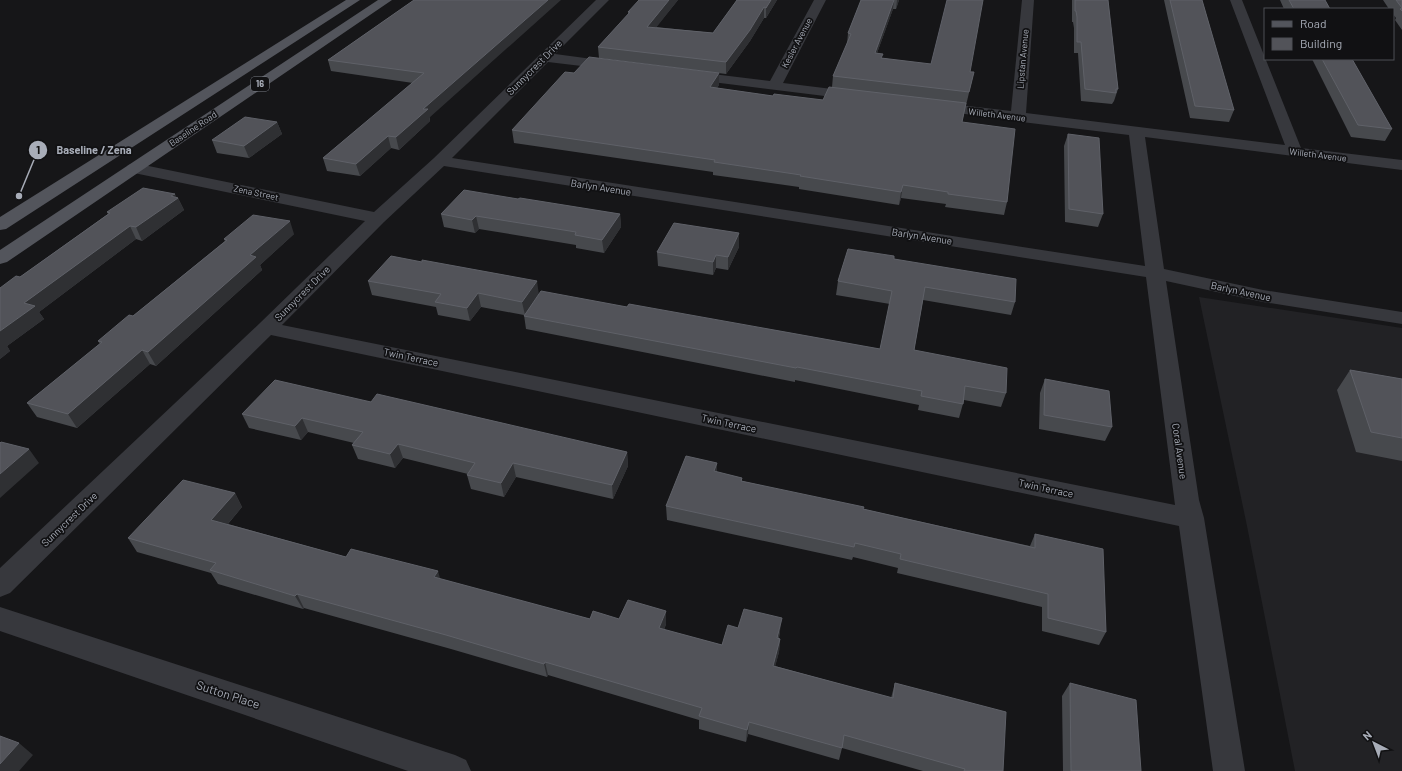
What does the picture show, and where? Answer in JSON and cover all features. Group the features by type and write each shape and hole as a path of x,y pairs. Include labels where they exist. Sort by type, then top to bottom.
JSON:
{"main road":[{"name":"16","path":"0,225 354,0"},
{"name":"Baseline Road","path":"0,258 386,0"}],"street":[{"name":"Sunnycrest Drive","path":"0,585 267,328 378,218 440,162 603,0"},
{"name":"Kesler Avenue","path":"775,85 820,0"},
{"name":"Lipstan Avenue","path":"1018,118 1028,0"},
{"path":"1236,0 1295,152"},
{"path":"544,57 625,67"},
{"path":"672,73 869,98"},
{"name":"Willeth Avenue","path":"924,105 1402,165"},
{"name":"Coral Avenue","path":"1136,131 1186,500 1191,518 1229,771"},
{"name":"Barlyn Avenue","path":"440,162 1156,273 1263,296 1402,318"},
{"name":"Zena Street","path":"134,168 378,218"},
{"name":"Twin Terrace","path":"267,328 1191,518"},
{"name":"Sutton Place","path":"0,619 455,771"}],"shaded area":[{"path":"1199,297 1402,328 1402,771 1295,771 1247,526"}],"building":[{"path":"414,0 548,0 423,109 428,109 396,137 388,136 356,164 323,158 424,73 328,60"},
{"path":"639,0 669,0 647,27 713,33 737,0 771,0 766,8 764,7 750,30 726,62 598,47"},
{"path":"861,0 894,0 875,53 883,54 881,58 931,64 947,0 983,0 970,72 974,72 969,92 833,76 851,34 848,33"},
{"path":"1075,0 1108,0 1118,89 1116,89 1116,93 1085,89 1081,42 1077,42"},
{"path":"1170,0 1202,0 1234,110 1195,106"},
{"path":"1289,0 1325,0 1329,8 1293,8"},
{"path":"1396,0 1402,0 1402,8"},
{"path":"589,57 719,73 710,87 773,96 774,94 823,100 829,87 966,103 962,122 1015,129 1007,202 948,194 948,192 903,185 901,192 714,162 715,160 512,130 565,72 574,73"},
{"path":"1323,60 1353,60 1392,129 1358,125"},
{"path":"245,117 277,122 244,146 212,140"},
{"path":"1068,134 1099,138 1103,214 1069,209"},
{"path":"143,188 175,194 171,196 178,198 136,227 130,226 24,303 35,306 0,331 0,288 16,276 20,277 110,213 107,212"},
{"path":"464,190 620,214 602,240 575,235 576,232 476,216 472,220 441,214"},
{"path":"253,215 290,221 250,255 256,257 148,352 142,350 68,414 27,403 102,342 98,341 129,315 133,316 227,240 224,239"},
{"path":"674,223 739,233 728,257 716,255 713,262 657,252"},
{"path":"848,249 894,256 894,259 1016,279 1015,302 925,287 914,350 1007,368 1006,393 965,386 963,404 921,396 922,391 524,316 541,291 627,307 629,304 880,349 892,291 838,281"},
{"path":"391,256 422,262 422,260 537,281 522,302 478,293 467,308 435,302 441,294 368,281"},
{"path":"1350,370 1402,379 1402,438 1371,432"},
{"path":"1045,379 1109,391 1112,427 1044,415"},
{"path":"275,380 371,402 377,394 627,452 612,485 513,463 501,483 467,475 475,463 398,444 390,454 352,445 363,432 302,418 295,426 242,414"},
{"path":"0,443 29,449 0,474"},
{"path":"686,456 717,463 714,471 742,478 741,481 864,507 863,509 1035,548 1035,534 1103,549 1106,632 1048,618 1048,594 900,559 901,554 855,543 854,547 666,506"},
{"path":"183,480 235,493 211,520 346,557 351,549 438,571 434,577 590,619 593,611 619,619 628,600 666,611 659,628 722,645 728,625 738,628 744,609 782,618 777,638 780,639 773,666 893,698 895,683 1006,712 1003,771 964,771 965,769 844,735 842,748 749,722 747,730 699,716 702,708 545,662 544,664 297,594 295,596 210,570 216,563 128,538"},
{"path":"1070,683 1136,700 1141,771 1071,771"},
{"path":"0,736 19,743 0,764"}],"place":[{"name":"Baseline / Zena","path":"19,196"}]}
